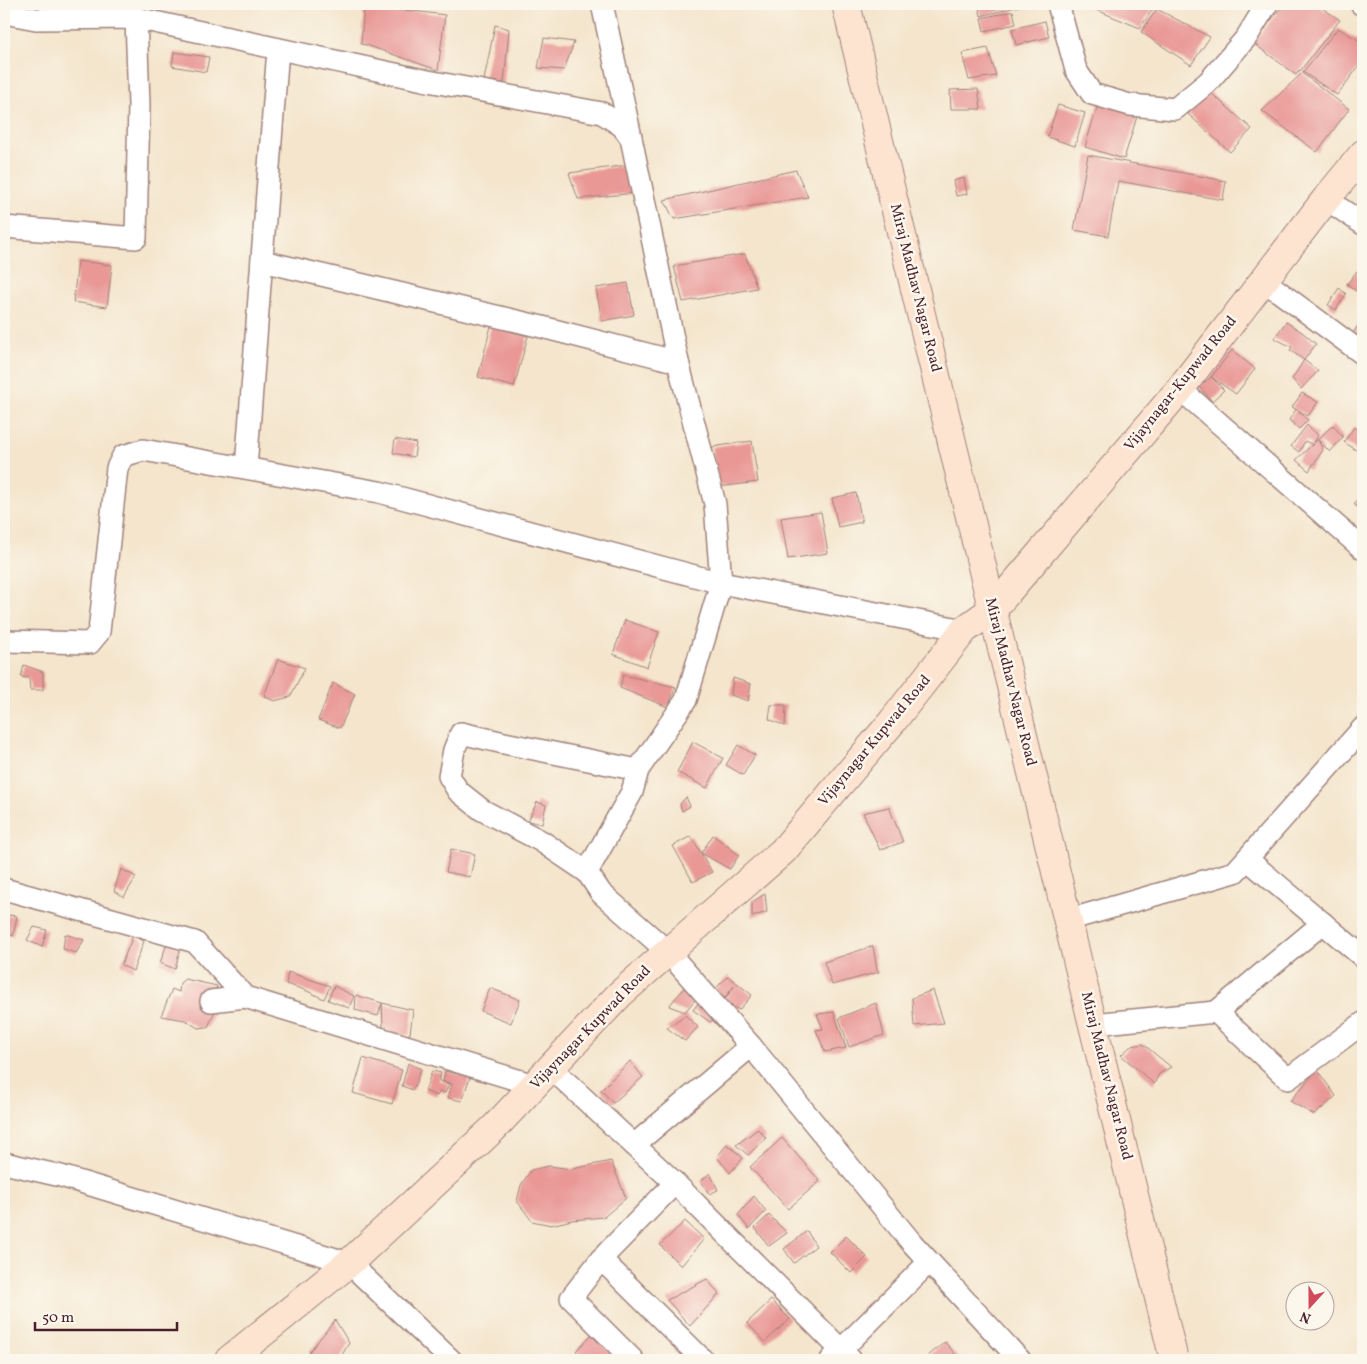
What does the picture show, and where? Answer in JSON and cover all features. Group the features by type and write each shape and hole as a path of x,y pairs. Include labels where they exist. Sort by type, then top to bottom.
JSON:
{"street":[{"path":"587,872 632,792 638,770 686,700 721,583 715,504 678,362 602,4"},
{"name":"Miraj Madhav Nagar Road","path":"846,4 1174,1360"},
{"path":"1058,4 1076,70 1092,94 1130,105 1175,109 1208,82 1246,38 1267,4"},
{"path":"4,13 36,19 136,18 428,81 602,113 622,126 631,138"},
{"path":"4,227 136,238 139,105 136,18"},
{"path":"246,468 278,48"},
{"name":"Vijaynagar-Kupwad Road","path":"993,609 1180,389 1326,199 1363,154"},
{"path":"1326,199 1363,224"},
{"path":"262,261 542,327 678,362"},
{"path":"1264,280 1363,354"},
{"path":"1180,389 1363,549"},
{"path":"4,643 90,643 99,632 117,468 123,456 143,450 379,492 721,583 964,630"},
{"name":"Vijaynagar Kupwad Road","path":"229,1360 349,1263 494,1128 620,994 783,851 892,722 964,630 993,609"},
{"path":"1068,920 1235,872 1363,728"},
{"path":"638,770 461,733 454,750 449,776 458,791 482,810 541,841 587,872 601,893 667,952 751,1046 929,1262 1020,1360"},
{"path":"1247,858 1363,957"},
{"path":"4,889 195,942 245,997"},
{"path":"1093,1024 1216,1012 1323,923"},
{"path":"211,1001 245,997 543,1076 634,1144 675,1183 841,1357 929,1262"},
{"path":"1216,1012 1288,1080 1363,1023"},
{"path":"634,1144 751,1046"},
{"path":"4,1163 60,1176 349,1263 451,1360"},
{"path":"633,1360 571,1298 601,1259 675,1183"},
{"path":"601,1259 703,1360"}],"building":[{"path":"978,4 1027,4 981,16"},
{"path":"1082,4 1148,4 1155,6 1140,28"},
{"path":"1284,4 1316,4 1340,20 1296,75 1253,43"},
{"path":"364,5 445,15 438,70 361,44"},
{"path":"1157,9 1210,37 1191,65 1141,32"},
{"path":"1013,11 1016,24 984,31 981,18"},
{"path":"1045,21 1049,37 1016,45 1012,29"},
{"path":"495,25 509,29 504,83 484,80"},
{"path":"1338,28 1363,43 1363,61 1337,95 1303,72"},
{"path":"544,38 574,42 564,70 538,68"},
{"path":"988,48 996,76 969,80 962,53"},
{"path":"174,52 209,57 206,72 172,66"},
{"path":"1302,73 1349,109 1317,152 1262,111"},
{"path":"978,89 981,109 951,109 950,90"},
{"path":"1209,91 1252,129 1230,152 1188,114"},
{"path":"1099,101 1138,113 1124,159 1085,147"},
{"path":"1058,105 1085,113 1075,146 1047,137"},
{"path":"1088,155 1226,181 1223,200 1118,181 1108,236 1074,230"},
{"path":"628,165 635,193 578,199 569,173"},
{"path":"796,170 808,197 674,219 664,200"},
{"path":"964,178 967,194 956,196 953,181"},
{"path":"745,254 757,288 683,302 674,266"},
{"path":"78,261 112,265 107,307 73,302"},
{"path":"1357,271 1363,276 1363,288 1359,293 1347,284"},
{"path":"628,283 634,315 602,321 596,288"},
{"path":"1339,288 1346,294 1336,310 1328,305"},
{"path":"1363,318 1363,345 1351,336"},
{"path":"1286,322 1316,344 1304,360 1290,350 1292,347 1274,338"},
{"path":"491,326 528,336 514,387 478,377"},
{"path":"1232,350 1255,369 1236,394 1211,377"},
{"path":"1304,360 1318,371 1301,389 1292,379"},
{"path":"1211,377 1224,390 1212,401 1199,387"},
{"path":"1302,393 1318,402 1308,416 1292,407"},
{"path":"1296,409 1308,420 1299,429 1289,420"},
{"path":"1307,425 1318,435 1313,445 1305,441 1299,452 1291,446"},
{"path":"1333,425 1343,437 1330,452 1318,440 1323,450 1309,471 1296,460"},
{"path":"1354,427 1363,434 1363,444 1359,452 1344,442"},
{"path":"395,439 416,443 414,457 393,453"},
{"path":"752,441 758,482 718,487 712,447"},
{"path":"1363,492 1363,511 1354,504"},
{"path":"856,493 862,522 838,527 832,498"},
{"path":"821,512 828,553 788,559 781,518"},
{"path":"625,620 659,632 647,667 613,654"},
{"path":"278,659 305,668 290,697 274,701 264,696"},
{"path":"24,665 43,672 43,690 30,690 29,678 21,677"},
{"path":"623,675 676,687 668,707 620,688"},
{"path":"733,678 751,684 748,701 731,695"},
{"path":"333,683 355,694 340,728 318,720"},
{"path":"771,705 786,705 785,726 769,719"},
{"path":"693,742 723,758 707,788 677,772"},
{"path":"738,745 755,755 743,775 726,765"},
{"path":"686,797 690,806 682,811 680,804"},
{"path":"537,802 546,805 542,824 528,821"},
{"path":"889,807 903,842 880,850 863,813"},
{"path":"713,835 739,855 730,869 701,853"},
{"path":"691,836 712,872 693,882 673,846"},
{"path":"451,849 475,854 470,877 446,872"},
{"path":"121,869 136,877 124,897 114,891"},
{"path":"765,894 767,912 752,917 752,902"},
{"path":"8,915 17,916 13,936 4,933 4,926"},
{"path":"34,927 47,930 42,947 27,940"},
{"path":"65,934 84,940 76,953 63,949"},
{"path":"133,936 144,941 133,971 121,965"},
{"path":"168,941 180,950 175,969 160,963"},
{"path":"873,946 879,972 832,985 824,962"},
{"path":"288,972 330,986 324,999 286,984"},
{"path":"728,976 752,995 739,1010 724,1001 734,986 723,1000 711,993"},
{"path":"185,979 217,986 211,1001 217,1006 208,1027 198,1028 185,1020 161,1016 172,989 179,992 180,983"},
{"path":"334,986 354,996 349,1008 328,1000"},
{"path":"685,987 697,997 685,1012 669,1006"},
{"path":"490,988 520,1000 511,1023 481,1011"},
{"path":"933,990 944,1023 914,1026 912,998"},
{"path":"356,995 382,1003 378,1016 355,1010"},
{"path":"702,998 718,1016 710,1022 693,1010"},
{"path":"382,1003 413,1010 410,1034 396,1036 383,1028"},
{"path":"876,1003 884,1035 849,1047 839,1018"},
{"path":"834,1012 846,1048 825,1052 816,1030 823,1029 817,1014"},
{"path":"685,1015 698,1027 685,1041 667,1028"},
{"path":"1143,1044 1171,1067 1159,1074 1154,1084 1121,1055 1131,1046"},
{"path":"363,1058 402,1070 392,1104 353,1093"},
{"path":"630,1061 643,1077 613,1103 601,1090"},
{"path":"408,1063 421,1069 413,1090 402,1086"},
{"path":"1317,1070 1336,1096 1314,1115 1290,1101"},
{"path":"432,1071 441,1073 439,1081 449,1084 445,1093 440,1091 437,1096 425,1091"},
{"path":"445,1071 470,1077 462,1101 448,1098 452,1084 443,1081"},
{"path":"758,1129 766,1138 748,1155 736,1145"},
{"path":"782,1138 820,1181 788,1209 750,1167"},
{"path":"727,1144 743,1158 730,1173 717,1157"},
{"path":"611,1161 626,1198 604,1217 572,1220 551,1225 532,1221 517,1201 521,1185 531,1170 549,1166 572,1169"},
{"path":"710,1173 718,1190 709,1194 701,1181"},
{"path":"754,1196 766,1211 749,1229 738,1215"},
{"path":"769,1215 787,1233 769,1246 755,1228"},
{"path":"685,1221 704,1239 681,1266 660,1245"},
{"path":"807,1231 816,1246 794,1263 784,1249"},
{"path":"846,1236 867,1257 851,1273 830,1252"},
{"path":"707,1279 719,1294 690,1326 667,1300"},
{"path":"771,1300 790,1319 765,1342 747,1323"},
{"path":"335,1320 349,1343 339,1360 320,1360 309,1352"},
{"path":"591,1335 620,1360 584,1360 576,1351"},
{"path":"945,1342 960,1360 931,1360 928,1356"}]}
